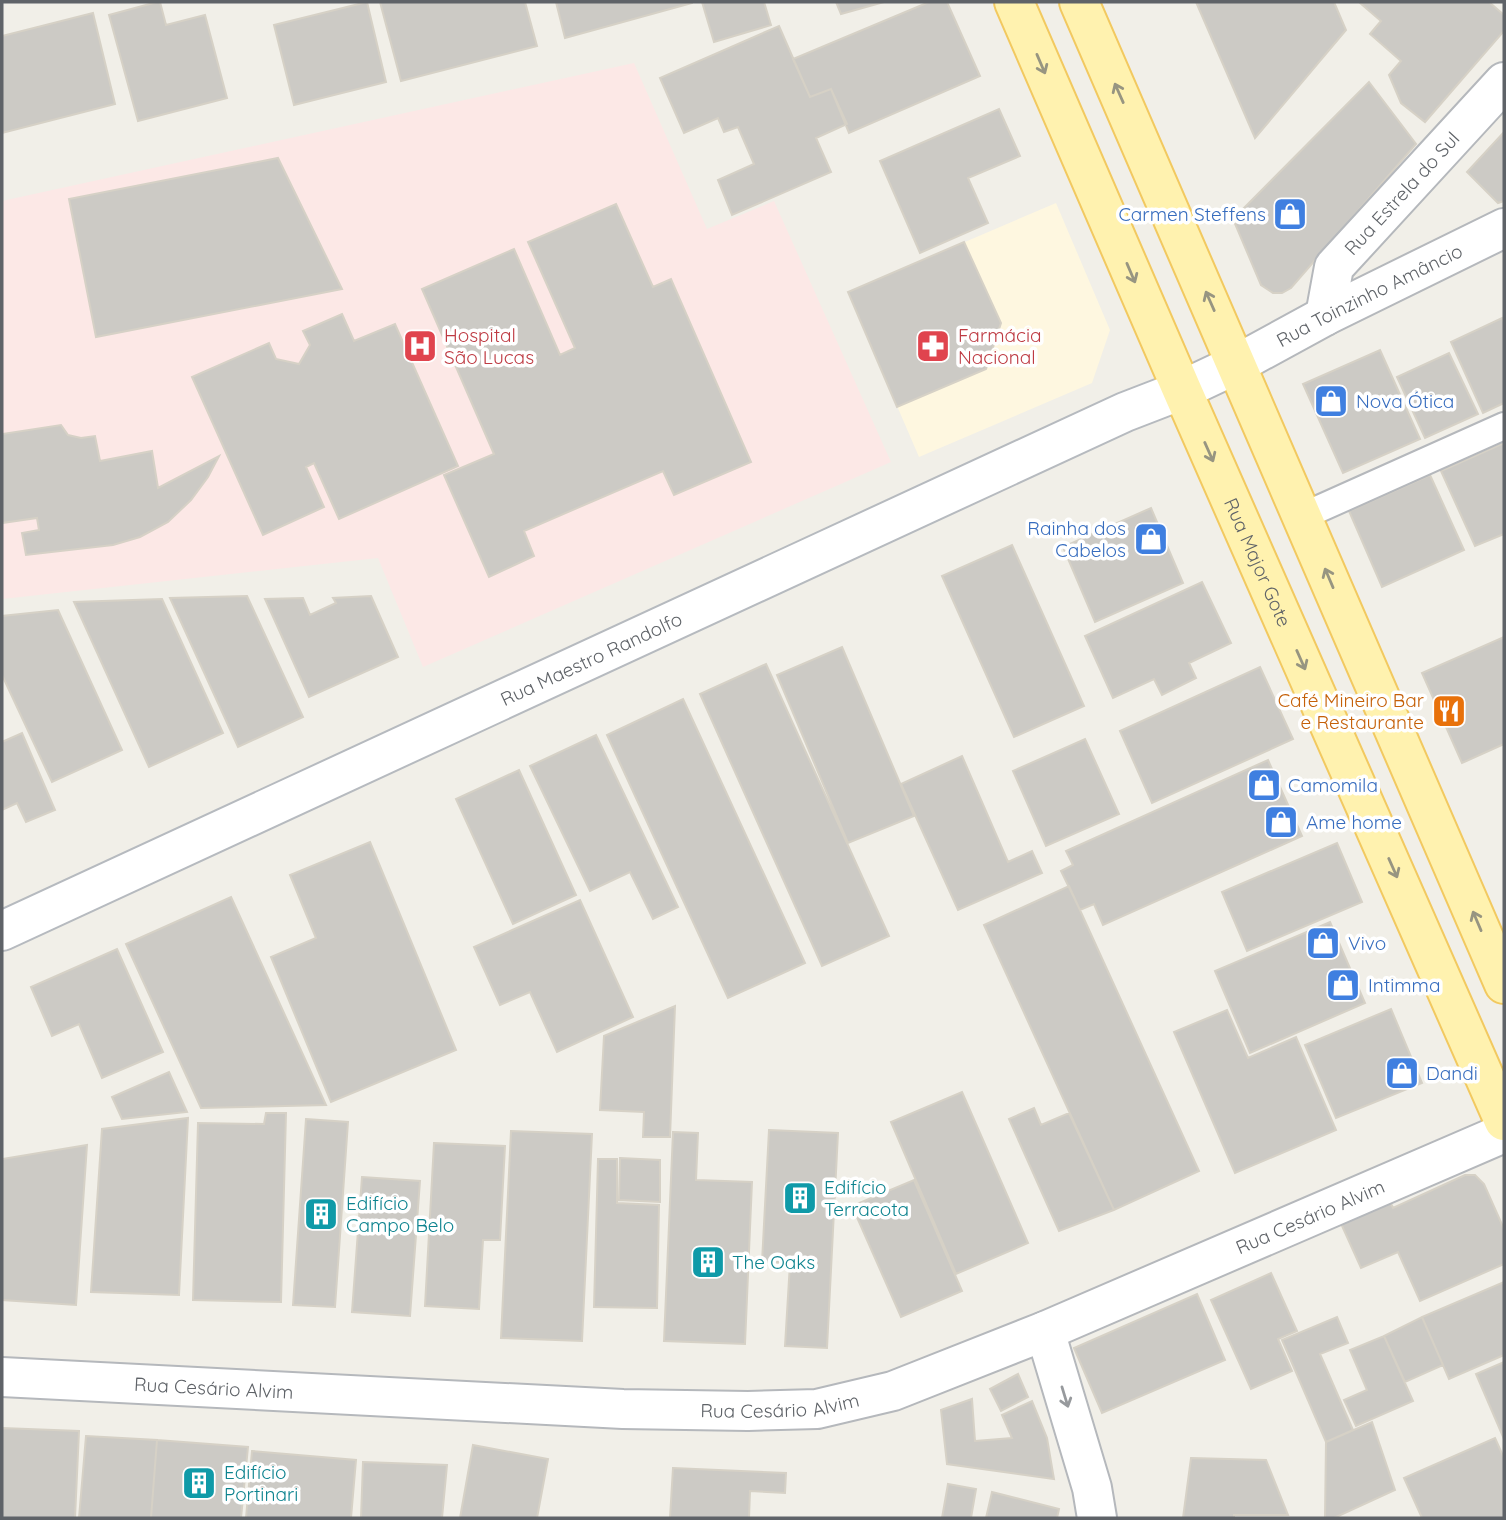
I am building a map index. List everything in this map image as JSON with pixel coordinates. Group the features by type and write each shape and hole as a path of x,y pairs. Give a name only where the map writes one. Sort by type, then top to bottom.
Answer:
{"main road":[{"name":"Rua Major Gote","path":"1014,2 1504,1121"},
{"path":"1079,2 1504,984"}],"street":[{"name":"Rua Estrela do Sul","path":"1325,316 1334,267 1504,82"},
{"name":"Rua Toinzinho Amâncio","path":"1182,390 1504,228"},
{"name":"Rua Maestro Randolfo","path":"2,931 1100,424 1182,390"},
{"name":"Rua Cesário Alvim","path":"2,1377 623,1409 817,1409 893,1391 1045,1331 1504,1133"},
{"path":"1045,1331 1092,1488 1097,1518"}],"lane":[{"path":"1303,516 1504,426"}],"shaded area":[{"name":"Hospital São Lucas","path":"634,63 707,229 774,201 891,462 423,667 378,558 2,599 2,201"},
{"path":"1056,203 1110,330 1092,383 919,457 848,292"}],"building":[{"path":"160,2 166,25 205,15 227,98 138,121 109,15"},
{"path":"367,2 386,82 294,105 274,25"},
{"path":"380,2 525,2 537,46 401,81"},
{"path":"556,2 692,2 692,3 565,38"},
{"path":"702,2 764,2 771,25 714,42"},
{"path":"836,2 884,2 841,14"},
{"path":"929,2 947,2 980,76 849,133 831,89 810,97 793,59"},
{"path":"1196,2 1334,2 1346,30 1255,138"},
{"path":"1489,2 1504,15 1504,31 1425,122 1401,103 1389,75 1401,61 1370,34 1381,21 1360,3"},
{"path":"93,13 115,104 2,133 2,36"},
{"path":"779,26 810,97 831,89 847,124 816,138 831,172 732,215 718,180 754,164 738,127 724,132 718,118 684,133 660,78"},
{"path":"1369,82 1416,144 1291,288 1282,293 1273,293 1261,285 1233,219"},
{"path":"999,109 1020,156 968,178 988,223 920,253 880,161"},
{"path":"1504,132 1504,201 1498,203 1467,172"},
{"path":"278,158 342,289 96,337 69,199"},
{"path":"616,204 653,287 671,279 751,462 674,495 663,471 524,531 534,556 489,577 444,475 494,454 422,289 514,249 560,355 575,348 528,242"},
{"name":"Farmácia Nacional","path":"964,242 1001,323 986,369 897,407 848,292"},
{"path":"342,314 354,341 395,324 458,466 339,519 314,463 306,467 324,507 263,535 192,377 269,343 276,359 299,364 310,345 303,331"},
{"path":"1502,318 1504,403 1483,413 1451,342"},
{"path":"1380,350 1420,439 1343,473 1303,384"},
{"path":"1449,353 1478,414 1425,438 1397,377"},
{"path":"61,425 68,435 81,438 95,436 100,461 152,451 158,488 219,456 191,500 168,522 140,537 113,545 26,555 22,533 39,530 37,518 2,523 2,434"},
{"path":"1504,443 1504,534 1475,546 1441,471"},
{"path":"1430,475 1464,550 1382,587 1349,511"},
{"path":"1151,508 1183,583 1095,622 1063,547"},
{"path":"1012,545 1084,706 1014,737 942,576"},
{"path":"1202,582 1231,643 1189,663 1196,678 1162,695 1154,679 1113,698 1085,636"},
{"path":"247,596 303,717 238,747 170,598"},
{"path":"371,596 398,657 309,697 265,599 303,598 310,615 336,603 333,598"},
{"path":"162,599 223,733 149,767 74,602"},
{"path":"58,610 122,750 52,782 2,675 2,616"},
{"path":"1504,637 1504,744 1462,763 1422,673"},
{"path":"842,647 914,816 848,843 777,675"},
{"path":"766,664 889,936 822,966 700,694"},
{"path":"1260,667 1293,739 1152,803 1120,731"},
{"path":"683,699 805,963 728,998 607,735"},
{"path":"22,733 55,810 26,822 17,803 2,810 2,742"},
{"path":"596,735 678,907 653,919 630,872 590,891 530,766"},
{"path":"1085,739 1119,814 1046,846 1013,771"},
{"path":"962,756 1008,862 1032,851 1042,873 958,910 901,784"},
{"path":"1268,760 1302,836 1103,925 1094,904 1080,910 1061,871 1073,865 1066,851"},
{"path":"519,770 576,895 513,924 456,799"},
{"path":"370,842 456,1050 331,1102 271,957 316,938 290,875"},
{"path":"1337,843 1362,902 1247,951 1222,892"},
{"path":"1069,886 1199,1171 1114,1210 984,925"},
{"path":"231,897 326,1105 201,1108 126,944"},
{"path":"580,900 633,1017 557,1052 530,992 500,1005 474,947"},
{"path":"1330,922 1365,1003 1250,1053 1215,971"},
{"path":"117,949 163,1052 102,1078 79,1024 52,1036 31,987"},
{"path":"675,1006 670,1137 643,1137 644,1112 600,1110 604,1036"},
{"path":"1391,1009 1422,1083 1336,1118 1305,1045"},
{"path":"1227,1010 1248,1058 1296,1037 1336,1130 1235,1173 1174,1032"},
{"path":"169,1072 187,1112 122,1119 112,1097"},
{"path":"962,1092 1028,1243 956,1274 891,1122"},
{"path":"1034,1108 1041,1125 1069,1113 1114,1210 1059,1231 1009,1119"},
{"path":"266,1113 286,1113 281,1302 193,1300 198,1123 264,1124"},
{"path":"188,1118 179,1295 91,1292 102,1129"},
{"name":"Edifício Campo Belo","path":"306,1119 348,1122 335,1307 293,1305"},
{"name":"Edifício Terracota","path":"769,1130 838,1133 827,1348 785,1346 790,1263 762,1262"},
{"path":"511,1131 592,1134 582,1341 501,1338"},
{"name":"The Oaks","path":"673,1132 698,1133 696,1180 752,1182 745,1344 664,1341"},
{"path":"434,1143 505,1146 500,1240 483,1240 479,1309 425,1306"},
{"path":"87,1145 76,1305 2,1300 2,1159"},
{"path":"620,1158 660,1160 660,1202 619,1200"},
{"path":"598,1159 617,1159 617,1203 659,1205 657,1308 594,1307"},
{"path":"1465,1175 1475,1175 1484,1184 1504,1229 1504,1264 1420,1301 1398,1252 1361,1268 1338,1217 1387,1195 1393,1208"},
{"path":"362,1177 420,1181 410,1316 352,1312"},
{"path":"914,1180 962,1291 901,1317 852,1206"},
{"path":"1271,1273 1297,1331 1278,1339 1292,1371 1251,1389 1211,1300"},
{"path":"1504,1282 1504,1355 1449,1379 1422,1317"},
{"path":"1197,1294 1225,1360 1102,1413 1074,1348"},
{"path":"1337,1317 1348,1343 1320,1354 1353,1430 1326,1442 1282,1340"},
{"path":"1422,1317 1443,1365 1405,1382 1384,1336"},
{"path":"1384,1336 1413,1401 1356,1426 1344,1400 1367,1390 1350,1350"},
{"path":"1504,1362 1504,1439 1476,1374"},
{"path":"1018,1374 1028,1397 1001,1411 990,1389"},
{"path":"972,1399 975,1441 1012,1438 1002,1415 1032,1401 1047,1438 1054,1479 947,1464 941,1410"},
{"path":"1372,1422 1395,1490 1334,1518 1325,1518 1326,1442"},
{"path":"2,1428 79,1431 75,1518 2,1518"},
{"path":"86,1436 157,1440 151,1518 79,1518"},
{"path":"1495,1438 1504,1458 1504,1518 1422,1518 1404,1478"},
{"name":"Edifício Portinari","path":"157,1440 248,1447 241,1518 151,1518"},
{"path":"473,1445 548,1459 537,1518 460,1518"},
{"path":"252,1451 356,1460 351,1518 246,1518"},
{"path":"1191,1458 1266,1460 1288,1515 1183,1518"},
{"path":"363,1462 447,1465 442,1518 361,1518"},
{"path":"673,1468 786,1473 785,1493 750,1491 749,1518 670,1518"},
{"path":"948,1484 976,1489 971,1518 942,1518"},
{"path":"992,1492 1059,1509 1057,1518 986,1518"}],"place":[{"name":"Carmen Steffens","path":"1290,214"},
{"name":"Hospital São Lucas","path":"420,346"},
{"name":"Farmácia Nacional","path":"933,346"},
{"name":"Nova Ótica","path":"1331,401"},
{"name":"Rainha dos Cabelos","path":"1151,539"},
{"name":"Café Mineiro Bar e Restaurante","path":"1449,711"},
{"name":"Camomila","path":"1264,785"},
{"name":"Ame home","path":"1281,822"},
{"name":"Vivo","path":"1323,943"},
{"name":"Intimma","path":"1343,985"},
{"name":"Dandi","path":"1402,1073"},
{"name":"Edifício Terracota","path":"800,1198"},
{"name":"Edifício Campo Belo","path":"321,1214"},
{"name":"The Oaks","path":"708,1262"},
{"name":"Edifício Portinari","path":"199,1483"}]}
